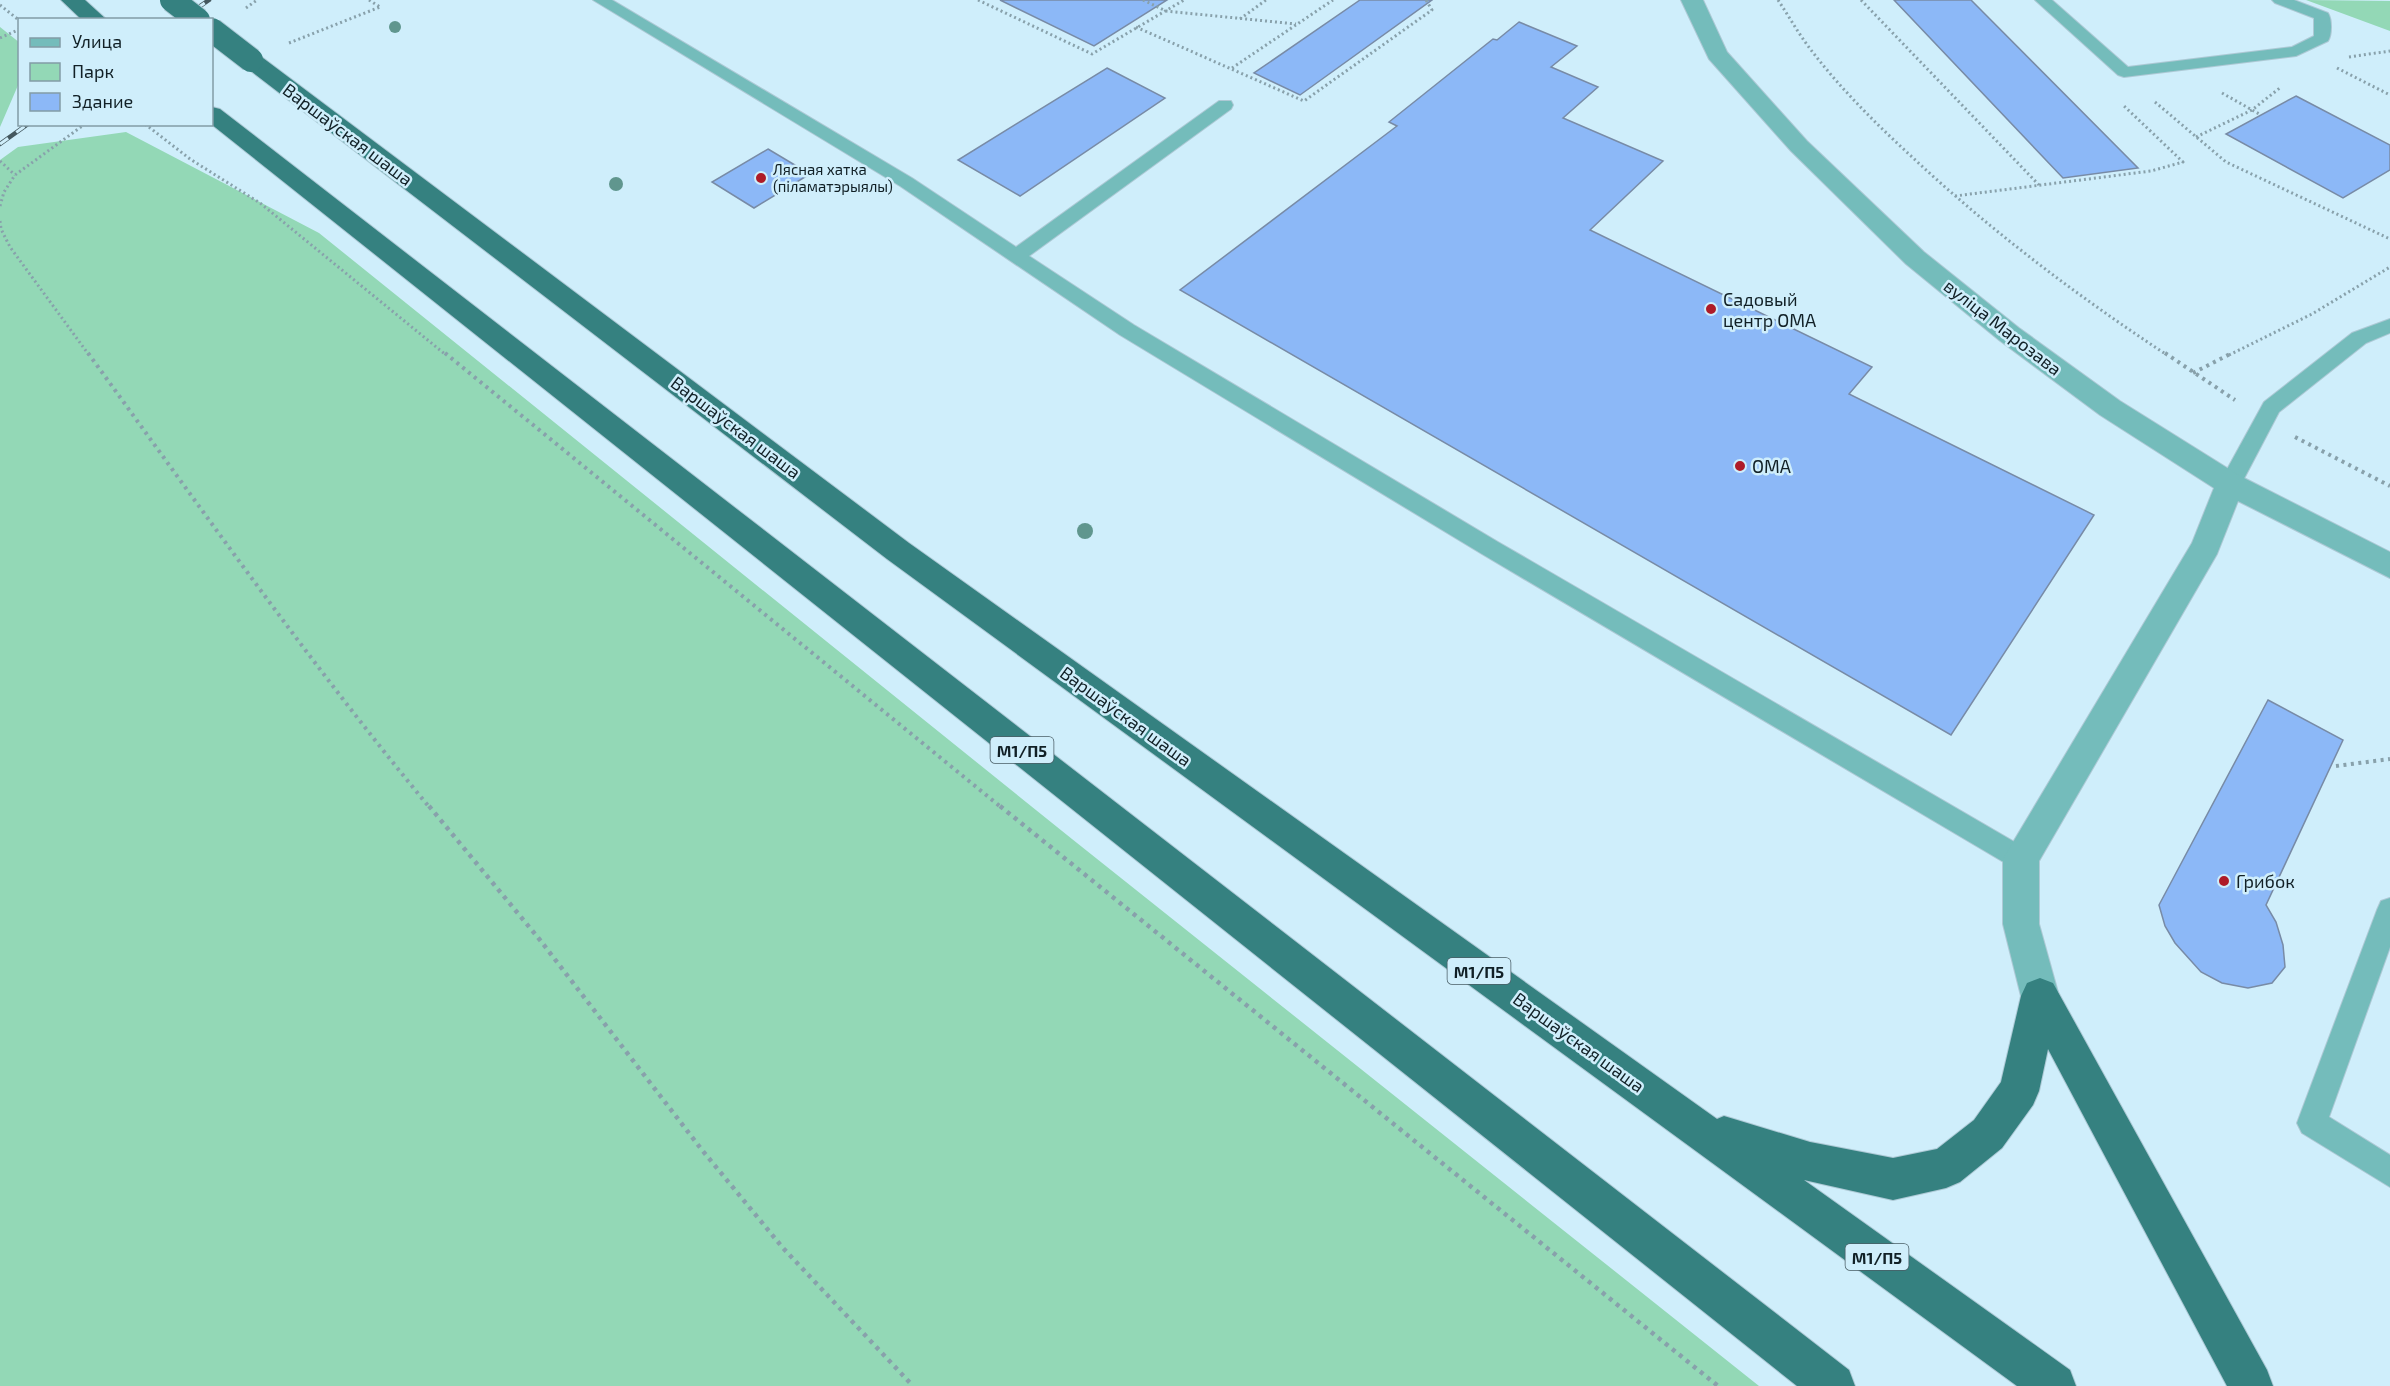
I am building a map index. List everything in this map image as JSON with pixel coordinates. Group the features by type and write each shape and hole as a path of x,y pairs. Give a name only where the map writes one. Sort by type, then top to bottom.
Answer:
{"highway":[{"path":"172,0 195,18"},
{"name":"Варшаўская шаша","path":"213,31 898,550 2054,1386"},
{"name":"М1/П5","path":"213,115 1833,1386"},
{"path":"1699,1128 1810,1162 1893,1179 1946,1168 1988,1134 2019,1090 2040,996"},
{"path":"2040,996 2251,1386"}],"street":[{"name":"вуліца Марозава","path":"1692,0 1717,54 1798,146 1915,258 2009,334 2101,401 2230,484 2390,566"},
{"path":"2040,996 2021,924 2021,859 2206,546 2230,484"}],"lane":[{"path":"601,0 906,182 1127,330 1490,548 2021,859"},
{"path":"2043,0 2124,72 2296,51 2322,38 2322,16 2280,0"},
{"path":"1018,255 1225,105"},
{"path":"2230,484 2271,407 2359,338 2390,326"},
{"path":"2390,910 2312,1123 2390,1172"}],"path":[{"path":"289,43 380,7 369,0"},
{"path":"978,0 1092,54 1184,0"},
{"path":"1143,0 1166,11 1296,24"},
{"path":"1240,19 1266,0"},
{"path":"1232,68 1333,0"},
{"path":"1136,27 1304,101 1432,10 1426,0"},
{"path":"1778,0 1808,46 1864,112 1954,196 2016,247 2192,374 2312,314 2390,267"},
{"path":"1862,0 2039,185"},
{"path":"0,5 18,19"},
{"path":"0,38 18,30"},
{"path":"2345,58 2390,51"},
{"path":"2332,66 2390,95"},
{"path":"2196,137 2252,110 2282,86"},
{"path":"2148,96 2226,162 2390,239"},
{"path":"1954,196 2151,171 2183,162 2115,97"},
{"path":"0,206 4,192 15,175 82,126"},
{"path":"147,126 190,159 260,203 1121,905 1719,1386"},
{"path":"0,161 15,175"},
{"path":"0,221 1,229 15,255 300,644 366,730 540,940 702,1150 783,1248 913,1386"},
{"path":"2336,766 2390,759"}],"green space":[{"path":"2306,0 2390,1 2390,31"},
{"path":"0,27 18,41 18,85 0,127"},
{"path":"126,132 319,233 1072,839 1759,1386 0,1386 0,160 18,147"}],"building":[{"path":"1000,0 1167,0 1094,46"},
{"path":"1360,0 1432,0 1300,95 1254,73"},
{"path":"1894,0 1971,0 2138,168 2063,178"},
{"name":"ОМА","path":"1519,22 1577,46 1551,67 1598,87 1563,118 1663,161 1590,230 1872,367 1849,394 2094,515 1951,735 1180,290 1397,126 1389,122 1493,39 1497,40"},
{"path":"1107,68 1165,98 1020,196 958,160"},
{"path":"2296,96 2390,145 2390,170 2343,198 2226,134"},
{"name":"Лясная хатка (піламатэрыялы)","path":"768,149 810,174 754,208 712,182"},
{"name":"Грибок","path":"2268,700 2343,740 2266,905 2276,922 2283,945 2285,967 2272,983 2248,988 2222,983 2201,972 2175,943 2165,926 2159,905"}],"railway":[{"path":"183,18 209,0"},
{"path":"0,144 25,126"}],"place":[{"name":"Лясная хатка (піламатэрыялы)","path":"761,178"},
{"name":"Садовый центр ОМА","path":"1711,309"},
{"name":"ОМА","path":"1740,466"},
{"name":"Грибок","path":"2224,881"}]}
